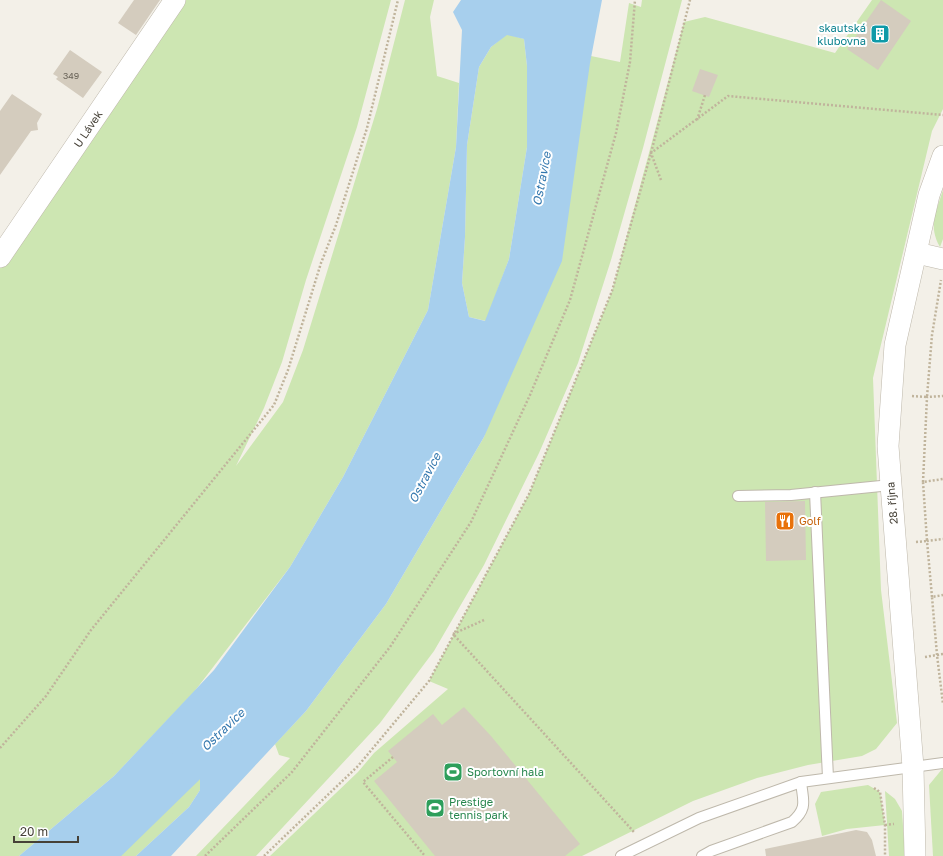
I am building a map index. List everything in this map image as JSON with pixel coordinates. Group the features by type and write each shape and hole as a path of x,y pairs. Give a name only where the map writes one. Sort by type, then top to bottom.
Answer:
{"street":[{"name":"U Lávek","path":"0,257 175,0"},
{"name":"28. října","path":"915,856 913,767 888,446 895,346 929,195 943,156"},
{"path":"917,253 942,269"}],"lane":[{"path":"738,496 816,492 891,485"},
{"path":"816,492 828,778"},
{"path":"621,856 699,818 802,782 943,763"},
{"path":"702,856 711,851 792,822 802,814 804,803 802,782"}],"path":[{"path":"0,748 46,696 91,630 274,405 288,370 321,263 336,225 367,128 398,0"},
{"path":"205,856 292,772 390,647 471,522 530,395 570,300 616,133 630,62 635,0"},
{"path":"264,856 358,766 429,681 532,487 612,291 651,153 690,0"},
{"path":"697,120 705,96"},
{"path":"651,153 728,96 943,115"},
{"path":"651,153 661,180"},
{"path":"942,269 932,335 927,397 923,482 937,655 943,704"},
{"path":"892,395 927,397 943,396"},
{"path":"923,482 943,479"},
{"path":"896,545 943,539"},
{"path":"932,597 943,595"},
{"path":"453,634 484,620"},
{"path":"453,634 646,844"},
{"path":"905,660 943,654"},
{"path":"393,757 363,782 425,856"}],"green space":[{"path":"185,0 391,0 357,127 306,280 282,362 264,408 236,466 283,402 303,350 377,109 405,0 434,0 430,17 437,76 459,83 456,147 428,310 343,477 290,567 194,692 114,776 19,856 0,856 0,264"},
{"path":"642,0 682,0 643,148 611,260 578,363 539,453 484,565 434,651 380,723 256,856 196,856 290,758 279,755 275,744 306,711 386,604 484,437 591,56 620,62 629,3 641,7"},
{"path":"872,0 943,0 943,109 932,131 873,378 881,590 897,723 876,749 862,756 808,765 757,778 693,801 582,856 270,856 358,772 374,753 448,689 429,681 529,494 612,291 684,22 705,17 835,53"},
{"path":"507,34 524,39 527,66 527,147 509,259 486,321 469,317 462,283 465,237 467,145 479,67 491,47"},
{"path":"943,190 943,239 940,247 934,232 934,219"},
{"path":"943,768 943,856 933,856 929,785"},
{"path":"194,773 200,776 200,790 189,807 136,856 109,856 119,850 157,787 173,777"},
{"path":"868,785 880,792 885,825 847,829 822,836 815,804 821,792"},
{"path":"885,791 895,799 902,811 905,856 889,856"}],"water":[{"path":"461,0 602,0 590,63 562,261 484,437 386,604 306,711 171,856 136,856 189,807 200,790 200,777 194,773 173,777 157,787 119,850 109,856 19,856 114,776 214,670 290,567 343,477 428,310 456,147 462,30 453,12","holes":["507,35 524,39 527,66 527,147 509,259 485,321 469,317 462,283 465,237 467,145 479,67 491,47"]}],"building":[{"path":"134,0 160,0 136,35 118,23"},
{"name":"skautská klubovna","path":"881,0 911,21 878,70 847,49"},
{"path":"70,50 102,72 83,98 56,79 58,77 53,74"},
{"path":"700,69 718,75 709,97 692,91"},
{"path":"12,94 42,114 37,123 38,130 31,131 0,175 0,111"},
{"path":"805,501 806,560 766,561 765,502"},
{"name":"Prestige tennis park","path":"464,707 491,736 580,844 565,856 435,856 374,781 397,762 388,751 433,714 442,725"},
{"path":"856,830 867,832 872,840 876,856 766,856 765,849"}],"waterway":[{"name":"Ostravice","path":"94,856 213,740"}],"place":[{"name":"skautská klubovna","path":"880,34"},
{"name":"Golf","path":"785,521"},
{"name":"Sportovní hala","path":"453,772"},
{"name":"Prestige tennis park","path":"435,808"}]}
